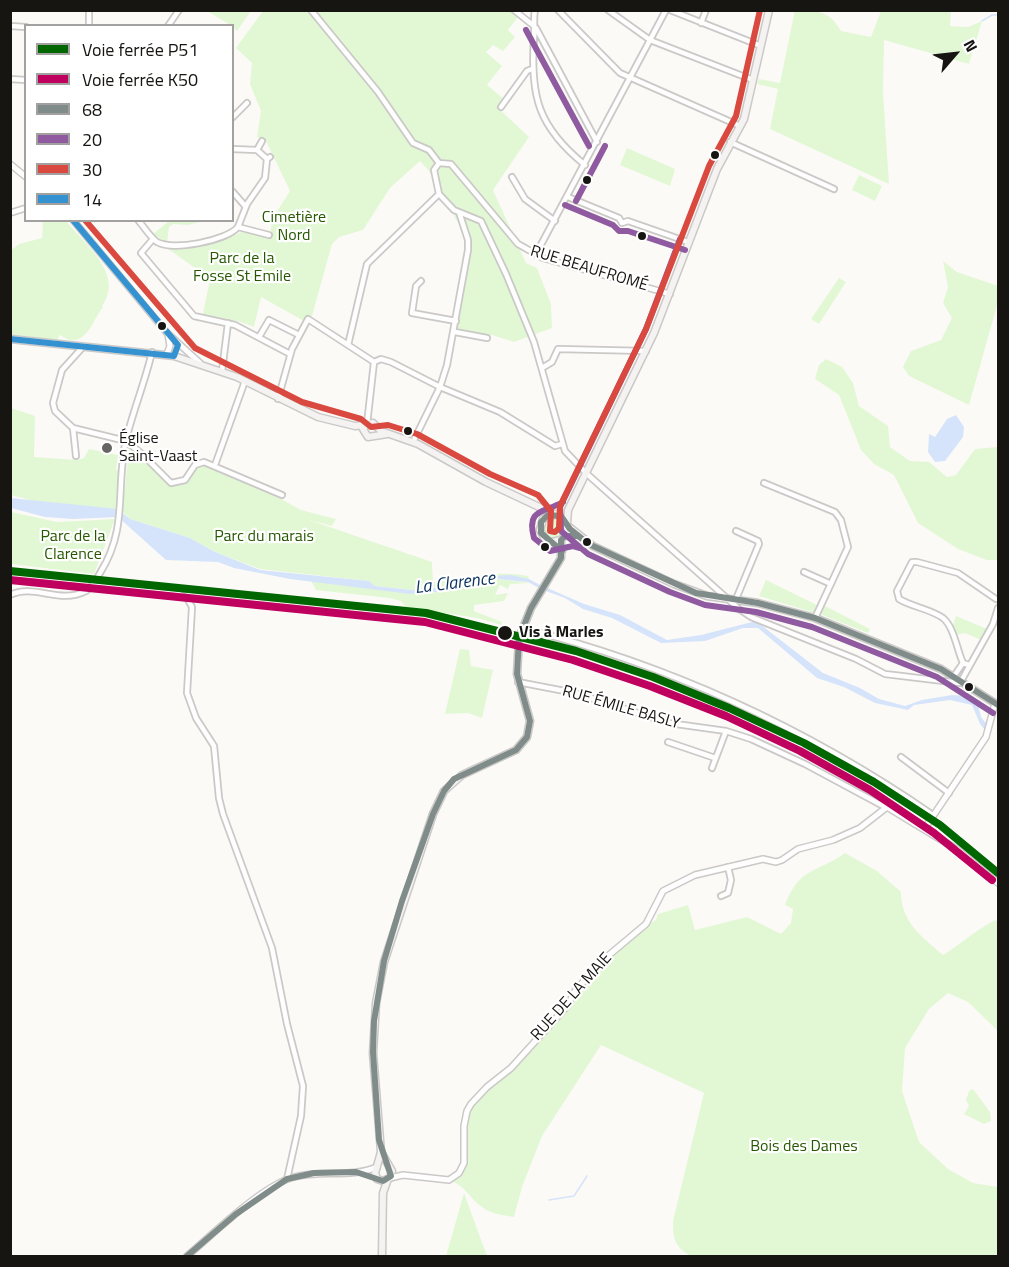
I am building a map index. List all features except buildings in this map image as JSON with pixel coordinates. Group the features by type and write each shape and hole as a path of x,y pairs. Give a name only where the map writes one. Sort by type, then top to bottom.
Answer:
{"main road":[{"path":"382,1257 383,1193 377,1167 381,1152 373,1041 378,984 391,938 433,814 444,791 462,775 516,750 527,737 530,721 518,682 518,650 522,628 542,587 559,561 568,510 646,351 717,169 740,126 769,10"},
{"path":"10,339 82,348 167,354 222,371 318,417 376,429 413,442 486,482 556,514 578,536 593,546 674,584 696,593 785,609 815,618 942,669 997,704"},
{"path":"365,427 368,437 376,429"},
{"path":"536,504 543,519 541,533 562,551"},
{"path":"543,519 568,510"},
{"path":"552,542 578,536"},
{"path":"381,1152 388,1166 389,1179 383,1193"},
{"path":"377,1167 388,1166"},
{"path":"378,1178 389,1179"}],"street":[{"path":"169,24 179,10"},
{"name":"RUE BEAUFROMÉ","path":"310,10 378,92 413,143 429,150 439,163 451,164 518,244 536,254 670,294"},
{"path":"514,10 534,26 597,141"},
{"path":"535,10 532,69 535,97 542,114 556,136 585,165"},
{"path":"558,10 608,64 630,78 740,126"},
{"path":"608,10 650,40 753,80"},
{"path":"536,254 668,10 760,46"},
{"path":"701,23 706,10"},
{"path":"501,107 527,71 532,69"},
{"path":"234,116 248,103"},
{"path":"257,150 262,141"},
{"path":"730,142 834,189"},
{"path":"140,222 153,239 174,246 211,240 234,232 246,207 265,178 268,158 257,150 234,148"},
{"path":"439,163 434,170 439,194 459,212 476,217 485,229 506,274 542,368 562,444 567,454 587,474 693,569 733,599 751,617 847,655 885,674 962,681 993,624 999,607 997,598 958,573 912,562 897,591 899,598 906,603 943,618 949,625 963,663"},
{"path":"10,164 24,175"},
{"path":"512,177 525,199 555,221"},
{"path":"234,193 246,207"},
{"path":"348,345 367,264 439,194"},
{"path":"568,197 619,218 622,223 628,221 688,242"},
{"path":"413,442 440,387 455,332 468,250 468,240 459,212"},
{"path":"75,222 167,333 200,363"},
{"path":"238,227 268,235"},
{"path":"153,239 141,253 194,316 228,323 291,354"},
{"path":"421,281 416,286 412,314 456,321"},
{"path":"278,399 291,354 299,335 310,319 374,362"},
{"path":"259,337 269,320 299,335"},
{"path":"222,371 228,323"},
{"path":"455,332 488,338"},
{"path":"167,333 170,346 167,354"},
{"path":"174,356 178,345"},
{"path":"82,348 62,370 53,403 55,411 73,428 126,441 171,483 185,480 199,462 215,465 282,495"},
{"path":"542,368 552,362 558,349 646,351"},
{"path":"10,596 29,591 63,597 84,592 94,584 112,554 119,523 126,441 152,352"},
{"path":"374,362 381,359 500,412 555,446 562,444"},
{"path":"365,427 369,414 374,362"},
{"path":"215,465 245,381"},
{"path":"369,414 376,429"},
{"path":"73,428 76,456"},
{"path":"764,483 838,516 848,547 815,618"},
{"path":"733,599 759,544 758,541 736,531"},
{"path":"804,572 831,584"},
{"path":"94,584 175,593 189,600 192,611 188,687 196,718 214,746 219,798 223,814 272,948 287,1024 300,1067 303,1099 287,1179"},
{"path":"993,624 999,627"},
{"path":"522,628 593,647 725,698 816,743 933,815"},
{"path":"963,663 969,665"},
{"path":"954,676 963,663"},
{"path":"938,679 942,669"},
{"name":"RUE ÉMILE BASLY","path":"518,682 575,693 676,725 726,731 775,749 885,807"},
{"path":"925,828 989,729 997,704"},
{"path":"712,768 726,731"},
{"path":"668,742 715,758"},
{"path":"901,757 949,793"},
{"path":"885,807 925,828 999,883"},
{"name":"RUE DE LA MAIE","path":"403,1175 450,1180 459,1173 464,1163 467,1112 487,1087 511,1068 568,1005 575,991 603,960 646,924 663,891 695,874 763,859 776,862 782,860 798,849 833,840 860,828 885,807"},
{"path":"721,897 728,893 730,880 728,867"},
{"path":"388,1166 403,1175"},
{"path":"187,1257 236,1214 287,1179 314,1173 361,1172 377,1167"},
{"path":"361,1172 378,1178"},
{"path":"389,1179 403,1175"}],"green space":[{"path":"511,10 518,17 508,30 515,37 503,51 493,45 486,52 502,66 487,85 504,99 497,107 529,137 493,190 526,263 537,268 551,304 552,328 514,342 492,335 453,332 468,246 467,239 429,171 420,161 390,188 363,230 339,237 332,244 312,316 306,317 304,321 261,297 254,327 238,321 202,319 210,279 167,248 216,243 241,232 270,236 272,219 290,191 265,139 257,137 261,111 250,84 252,63 236,48 263,11"},
{"path":"795,10 809,10 827,15 841,31 871,37 881,11 951,11 950,26 968,27 982,21 969,64 884,40 883,91 889,184 770,129 778,89 757,84 759,79 780,83"},
{"path":"207,11 251,11 237,31 234,24 229,24"},
{"path":"627,148 675,169 670,186 620,165"},
{"path":"859,175 882,186 875,201 852,190"},
{"path":"43,222 67,222 101,262 106,273 109,284 103,308 89,330 77,340 69,340 60,335 57,340 11,335 11,250 19,244 42,238"},
{"path":"168,222 199,222 188,225 173,224 169,227 167,243 153,234"},
{"path":"943,261 957,272 998,286 998,302 969,405 909,376 903,367 911,351 941,340 952,318 943,303 948,287"},
{"path":"839,278 846,282 819,324 811,319"},
{"path":"826,359 842,367 853,383 859,406 888,426 890,447 910,461 929,462 947,477 956,475 975,449 998,447 998,560 987,560 958,549 918,523 894,475 874,464 861,450 839,395 815,379 819,365"},
{"path":"11,408 35,416 34,457 77,460 84,458 89,449 118,455 116,470 120,470 116,509 42,503 11,495"},
{"name":"Parc du marais","path":"130,444 167,481 180,482 195,465 204,462 282,495 281,499 301,510 336,519 332,526 309,520 432,562 433,582 503,574 528,576 529,579 491,576 445,587 412,590 375,586 369,581 260,569 213,551 190,538 130,519 122,511"},
{"name":"Parc de la Clarence","path":"11,512 57,522 115,519 94,574 11,564"},
{"path":"553,517 562,521 565,527 561,537 551,540 543,533 544,523 550,528 553,526"},
{"path":"498,579 531,583 510,584 508,589 500,585 495,595 508,593 504,601 474,605 474,611 502,622 501,625 477,618 406,607 401,601 389,598 316,590 311,581 427,594"},
{"path":"766,580 819,606 815,613 759,596"},
{"path":"823,605 870,629 868,633 822,615"},
{"path":"956,616 987,629 981,640 965,633 955,635 952,627"},
{"path":"460,649 469,650 471,666 493,670 482,718 468,713 445,714"},
{"name":"Bois des Dames","path":"845,853 877,871 901,892 905,912 914,928 943,955 988,924 995,920 998,922 998,1031 968,1002 948,993 929,1009 905,1048 902,1091 919,1142 948,1169 973,1183 998,1187 998,1256 691,1256 676,1242 673,1221 704,1093 601,1045 542,1136 522,1187 514,1217 486,1210 450,1180 464,1163 467,1111 568,1005 594,967 630,935 656,920 658,914 688,905 695,930 747,917 781,934 791,923 793,909 785,905 796,884 810,872"},
{"path":"973,1089 990,1112 991,1121 984,1124 964,1114 969,1106 966,1100 969,1091"},
{"path":"464,1193 487,1256 446,1256"}],"water":[{"path":"956,415 964,427 963,437 945,461 935,462 928,452 929,434 935,437 947,419"},
{"path":"11,498 118,509 130,519 190,538 213,551 260,570 369,581 375,586 412,590 445,587 491,576 511,575 529,579 540,585 539,588 528,582 498,579 449,591 410,594 290,579 234,568 218,562 166,560 118,517 73,519 45,517 11,508"},
{"path":"545,587 584,604 620,615 667,640 701,635 756,621 823,673 860,688 879,699 905,706 922,700 952,695 968,696 977,701 981,717 988,726 986,731 980,724 972,705 950,700 914,705 908,710 875,703 844,687 817,678 758,628 743,628 705,641 661,643 612,618 583,609 565,598 543,590"}],"waterway":[{"path":"982,21 992,15 998,15"},
{"path":"549,1200 574,1196 587,1176"}],"rail line":[{"name":"P51","path":"10,571 426,613 576,651 653,677 729,708 804,743 874,782 940,825 998,873"},
{"name":"K50","path":"10,580 425,622 573,660 650,686 726,716 800,751 870,790 934,833 992,880"}],"transit line":[{"name":"30","path":"87,222 195,348 302,402 361,419 371,427 388,425 417,434 490,474 538,495 551,511 550,531 555,532 559,528 560,506 646,329 709,166 736,116 760,10"},
{"name":"20","path":"526,30 589,146"},
{"name":"20","path":"576,201 605,146"},
{"name":"20","path":"565,205 613,225 619,231 628,231 685,250"},
{"name":"14","path":"10,339 174,356 178,345 75,222"},
{"name":"20","path":"680,239 646,329 560,507 561,531 588,554 670,592 705,605 756,612 812,627 937,677 993,713"},
{"name":"20","path":"563,502 535,516 532,521 534,538 550,551 573,546 580,548"},
{"name":"68","path":"562,551 541,533 541,522 548,515 561,516 570,529 584,540"},
{"name":"68","path":"187,1256 236,1214 287,1179 314,1173 356,1172 383,1181 391,1176 379,1140 373,1052 374,1021 384,961 402,901 433,814 444,791 454,779 516,750 527,737 530,721 517,674 519,638 531,608 561,558 561,540 565,536 578,536 593,546 696,593 758,603 815,618 941,669 998,705"}],"place":[{"name":"Église Saint-Vaast","path":"107,448"},
{"name":"Vis à Marles","path":"505,633"}],"park label":[{"name":"Cimetière Nord","path":"294,227"},
{"name":"Parc de la Fosse St Emile","path":"242,268"}],"water label":[{"name":"La Clarence","path":"455,584"}]}
